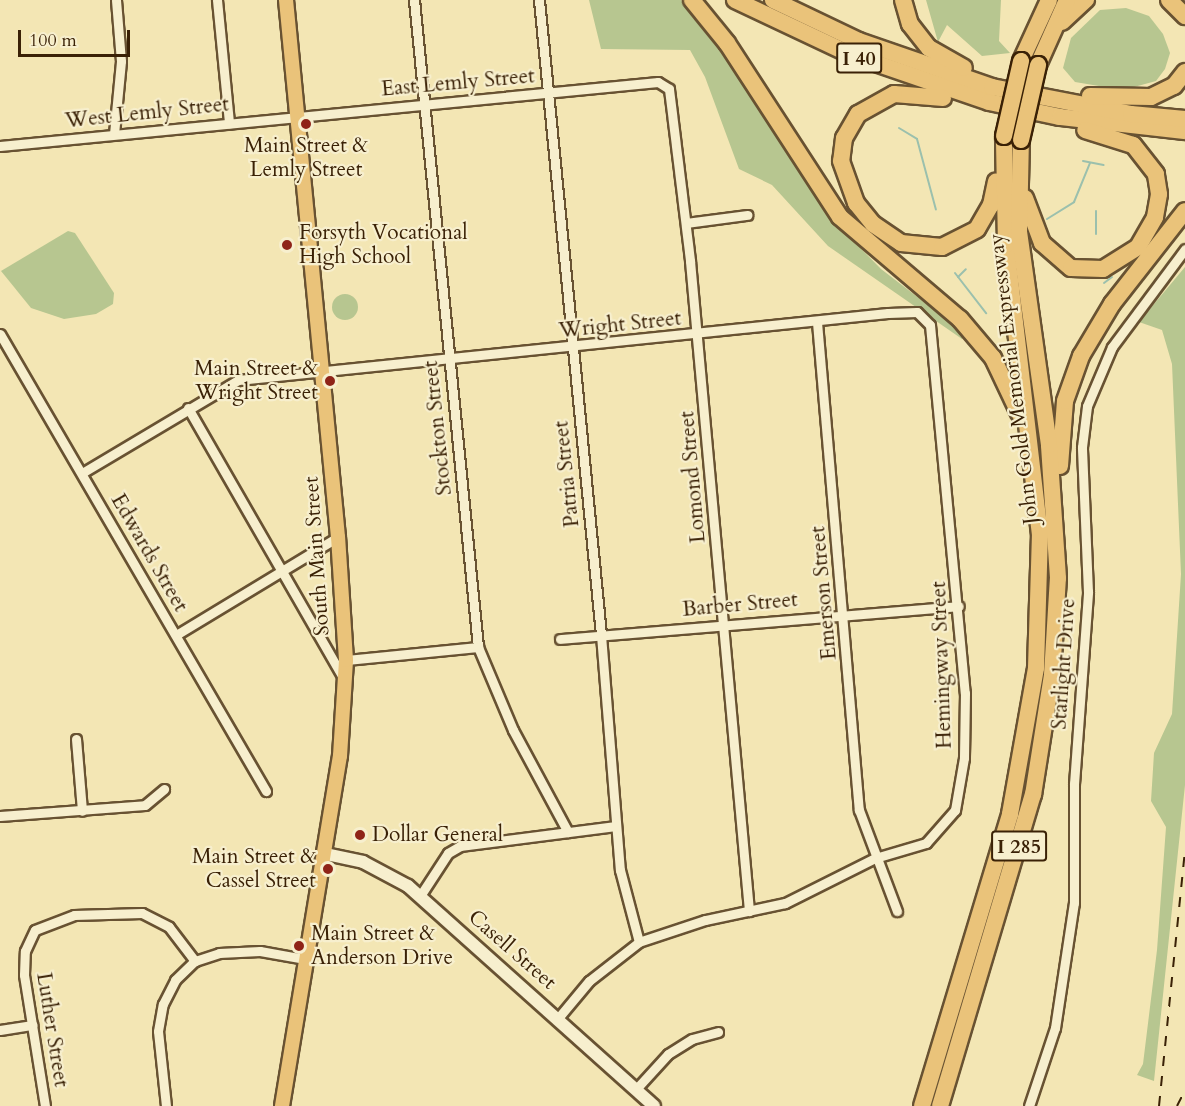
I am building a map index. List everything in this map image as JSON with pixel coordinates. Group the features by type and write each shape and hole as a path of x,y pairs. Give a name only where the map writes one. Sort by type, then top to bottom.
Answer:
{"highway":[{"path":"692,0 727,43 840,217 960,319 993,358 1018,406 1035,488"},
{"name":"I 40","path":"735,0 849,54 1060,117 1185,131"},
{"name":"I 40","path":"773,0 859,41 988,94 1060,100 1131,114 1185,119"},
{"path":"903,0 910,24 929,48 972,71 988,94 972,106 911,93 878,100 848,128 842,172 856,203 881,230 901,243 932,248 961,241 977,229 991,205 1011,160"},
{"path":"1029,63 1038,0"},
{"name":"John Gold Memorial Expressway","path":"940,1106 1033,795 1052,675 1058,578 1049,446 1011,160 1004,136 1049,0"},
{"name":"John Gold Memorial Expressway","path":"922,1106 989,889 1026,740 1040,597 1035,488 1006,245 1011,160 1022,140 1029,63 1067,0"},
{"path":"1051,30 1086,0"},
{"path":"1169,0 1185,16"},
{"path":"1060,100 1078,95 1143,99 1167,90 1185,72"},
{"path":"1011,160 1030,219 1042,243 1060,262 1076,269 1103,269 1138,247 1158,204 1159,184 1151,165 1133,145 1060,117"},
{"path":"1058,578 1065,401 1081,356 1112,304 1185,211"}],"main road":[{"name":"South Main Street","path":"282,1106 305,959 326,854 340,756 346,660 338,537 286,0"}],"street":[{"path":"114,134 121,61 116,0"},
{"path":"217,0 229,123"},
{"name":"Stockton Street","path":"414,0 478,647 513,729 568,832"},
{"name":"Patria Street","path":"539,0 602,635 620,870 639,942"},
{"name":"Lomond Street","path":"623,87 658,82 669,89 697,335 725,624 749,911"},
{"name":"East Lemly Street","path":"297,117 623,87"},
{"name":"West Lemly Street","path":"0,146 297,117"},
{"path":"686,223 747,215"},
{"name":"Starlight Drive","path":"1029,1106 1055,1028 1074,903 1074,784 1088,592 1082,459 1087,406 1122,331 1185,249"},
{"name":"Wright Street","path":"82,473 238,380 572,348 888,313 921,314"},
{"name":"Hemingway Street","path":"559,1017 603,968 639,942 785,903 875,858 926,843 955,810 964,747 959,606 935,346 930,325 921,314"},
{"name":"Emerson Street","path":"817,322 844,614 859,810 875,858 897,911"},
{"name":"Edwards Street","path":"0,334 266,791"},
{"path":"188,408 345,681"},
{"path":"176,635 284,572 338,537"},
{"name":"Barber Street","path":"560,639 959,606"},
{"path":"346,660 478,647"},
{"path":"76,739 82,811"},
{"path":"0,816 145,805 164,789"},
{"path":"420,896 444,858 460,846 616,826"},
{"name":"Casell Street","path":"326,854 363,862 420,896 559,1017 654,1106"},
{"name":"Luther Street","path":"45,1106 25,951 31,935 47,922 74,915 142,913 169,927 195,961"},
{"path":"166,1106 159,1017 171,985 195,961 243,950 305,959"},
{"path":"0,1030 33,1025"},
{"path":"637,1088 668,1054 692,1039 718,1032"}],"green space":[{"path":"589,0 681,0 703,24 828,215 881,269 963,332 962,339 828,246 772,185 739,169 705,77 690,50 601,49"},
{"path":"926,0 1001,0 999,41 1010,53 982,56 947,25 938,42"},
{"path":"1126,8 1149,16 1163,34 1170,53 1165,69 1156,81 1123,90 1075,82 1063,68 1071,38 1100,10"},
{"path":"68,231 75,233 114,293 113,304 96,314 64,319 31,308 1,271"},
{"path":"1185,267 1185,785 1154,1081 1137,1075 1143,1064 1157,950 1166,827 1151,801 1154,753 1172,714 1181,574 1172,364 1162,330 1139,322"},
{"path":"345,294 354,298 358,307 354,316 345,320 336,316 332,307 336,298"}],"waterway":[{"path":"899,128 917,139 936,210"},
{"path":"1083,161 1104,165"},
{"path":"1047,219 1074,202 1090,163"},
{"path":"1096,211 1096,234"},
{"path":"958,277 966,269"},
{"path":"955,273 986,313"},
{"path":"1104,283 1112,277"}],"railway":[{"path":"1159,1106 1185,848"},
{"path":"1177,1106 1185,1090"}],"place":[{"name":"Main Street & Lemly Street","path":"306,124"},
{"name":"Forsyth Vocational High School","path":"287,245"},
{"name":"Main Street & Wright Street","path":"330,381"},
{"name":"Dollar General","path":"360,835"},
{"name":"Main Street & Cassel Street","path":"328,869"},
{"name":"Main Street & Anderson Drive","path":"299,946"}]}
